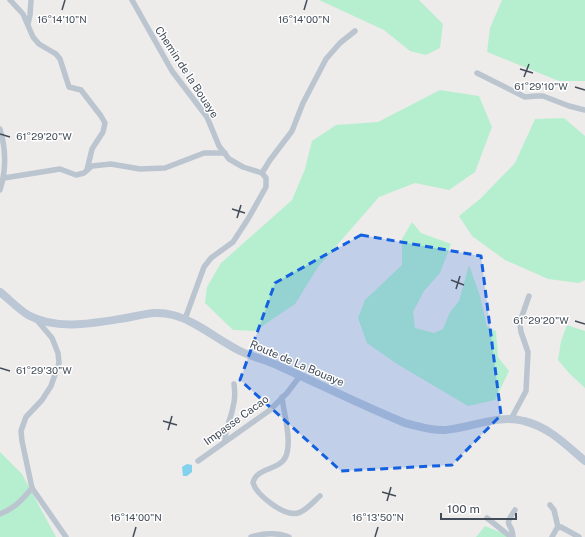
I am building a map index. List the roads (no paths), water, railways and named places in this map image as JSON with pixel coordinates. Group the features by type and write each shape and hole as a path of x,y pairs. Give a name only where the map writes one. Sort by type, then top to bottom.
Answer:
{"main road":[{"name":"Route de La Bouaye","path":"0,292 26,314 36,319 57,323 76,324 109,321 152,312 164,313 185,319 229,346 278,365 387,416 406,423 424,428 442,430 494,420 512,419 523,421 550,432 563,441 585,461"}],"street":[{"path":"10,0 23,14 33,37 39,44 56,54 60,59 69,87 81,90 105,123 103,132 92,149 86,170"},
{"path":"28,24 30,15 30,0"},
{"name":"Chemin de la Bouaye","path":"132,0 172,71 207,117 219,146 229,159 236,164 262,173"},
{"path":"185,319 204,267 211,258 233,242 259,201 266,187 266,178 262,173 292,131 303,103 326,59 340,43 355,31"},
{"path":"477,73 525,98 543,96 569,106 585,110"},
{"path":"0,129 4,149 4,178 0,190"},
{"path":"4,178 60,169 76,175 92,166 111,164 140,169 165,168 204,153 225,153"},
{"path":"512,419 526,391 528,352 520,332 520,325 529,296"},
{"path":"36,319 52,338 58,353 59,363 51,386 42,400 26,417 23,424 22,441 32,488 66,537"},
{"name":"Impasse Cacao","path":"198,460 270,410 300,376"},
{"path":"226,441 225,434 234,405 234,384"},
{"path":"282,397 287,434 286,456 284,460 277,465 261,472 255,477 253,483 255,489 262,497 282,510 297,514 320,496"},
{"path":"0,514 19,504 32,488"},
{"path":"550,505 554,510 558,527 552,537"},
{"path":"512,537 512,531 507,522 515,510"},
{"path":"487,518 512,537"},
{"path":"558,527 561,527 579,537"},
{"path":"251,537 261,534 280,533 289,537"}],"water":[{"path":"187,464 192,465 192,472 187,476 183,476 182,467"}]}
